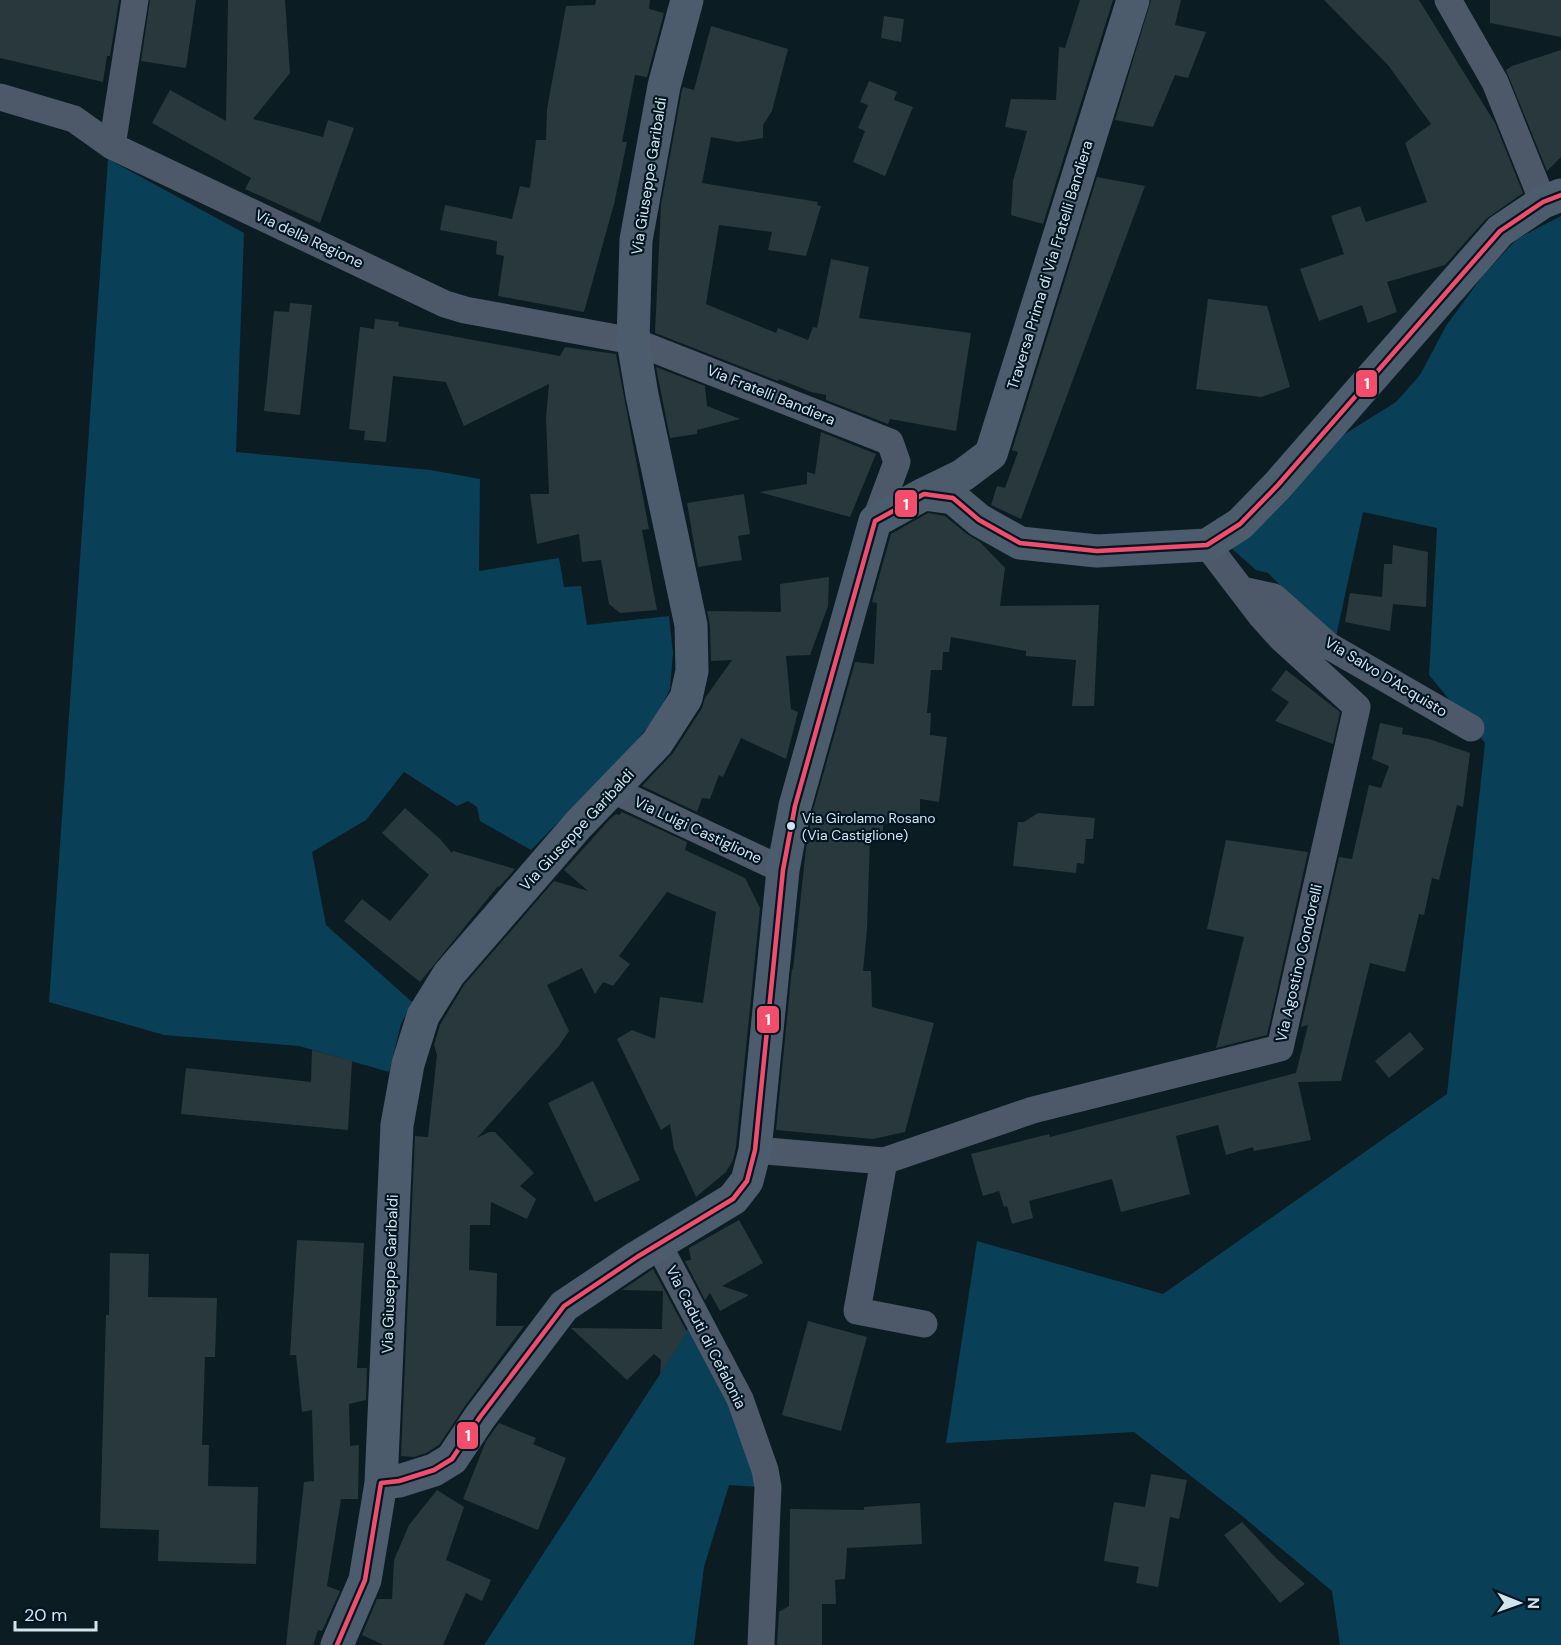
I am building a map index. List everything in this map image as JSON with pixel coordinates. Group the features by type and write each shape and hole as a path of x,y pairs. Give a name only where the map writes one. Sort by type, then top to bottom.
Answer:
{"main road":[{"name":"Via Giuseppe Garibaldi","path":"337,1645 365,1580 381,1483 397,1125 408,1064 423,1016 449,974 578,825 657,743 687,698 692,671 691,626 633,341 636,240 664,86 687,0"},
{"name":"Traversa Prima di Via Fratelli Bandiera","path":"875,521 963,475 991,454 1133,0"},
{"path":"924,494 953,498 979,520 1020,543 1097,551 1207,545 1240,524 1278,485 1500,231 1552,198"},
{"path":"381,1483 399,1481 434,1470 452,1459 480,1417 564,1306 658,1244 733,1200 747,1181 755,1150 783,870 795,806 875,521"}],"street":[{"path":"112,146 135,0"},
{"path":"1448,0 1495,82 1552,198"},
{"name":"Via della Regione","path":"0,97 74,119 112,146 445,304 465,310 633,341"},
{"name":"Via Fratelli Bandiera","path":"633,341 890,442 897,462 875,521"},
{"name":"Via Agostino Condorelli","path":"755,1150 884,1161 1033,1110 1280,1048 1357,707 1281,638 1207,545"},
{"name":"Via Salvo D'Acquisto","path":"1242,590 1274,597 1329,645 1471,728"},
{"name":"Via Luigi Castiglione","path":"613,790 783,870"},
{"path":"884,1161 857,1311 924,1324"},
{"name":"Via Caduti di Cefalonia","path":"658,1244 740,1399 765,1470 768,1487 762,1644"}],"shaded area":[{"path":"108,159 244,233 236,452 431,470 480,479 479,571 559,558 564,587 581,586 587,625 669,616 673,653 670,689 657,715 629,750 531,850 480,821 477,807 468,801 457,806 404,772 366,820 312,852 326,925 412,1002 401,1024 389,1072 299,1046 164,1035 49,1002"},
{"path":"1561,216 1561,1645 1340,1645 1332,1591 1236,1511 1134,1432 946,1443 977,1241 1163,1294 1447,1094 1485,743 1429,675 1437,528 1363,512 1335,641 1268,573 1256,570 1230,547 1340,437 1396,402 1420,375 1446,326 1484,274 1517,239"},
{"path":"690,1325 734,1409 758,1487 729,1485 704,1567 694,1645 484,1645 666,1365"}],"building":[{"path":"0,0 119,0 110,56 107,56 103,82 0,58"},
{"path":"150,0 196,0 186,68 141,61"},
{"path":"228,0 285,0 290,73 253,119 323,137 328,120 354,128 320,223 245,189 251,178 152,123 170,90 226,121"},
{"path":"596,0 650,0 649,9 664,13 647,77 635,75 622,142 627,142 614,204 584,312 498,296 504,256 496,254 497,241 440,230 445,205 512,219 520,186 530,188 536,140 546,140 547,109 566,6 595,5"},
{"path":"1080,0 1113,0 1043,224 1011,215 1013,181 1027,131 1005,127 1011,99 1056,100 1059,47 1065,48"},
{"path":"1151,0 1181,0 1175,25 1206,32 1188,78 1175,75 1153,127 1115,120"},
{"path":"1324,0 1419,0 1495,123 1523,193 1486,219 1445,265 1387,282 1397,312 1368,323 1362,305 1319,321 1300,269 1344,254 1331,216 1360,206 1366,222 1427,202 1405,143 1431,124 1388,65"},
{"path":"1490,0 1561,0 1561,37 1490,23"},
{"path":"884,16 904,19 901,42 881,38"},
{"path":"711,26 788,49 772,111 763,125 763,138 738,142 711,137 702,183 818,202 817,205 821,206 806,256 768,250 772,232 719,225 706,304 776,333 778,328 808,340 813,327 817,328 831,259 869,267 859,318 971,333 956,431 890,419 888,424 826,400 826,395 811,392 779,379 778,381 655,333 661,205 682,90 683,87 694,90"},
{"path":"1561,50 1561,157 1547,171 1506,70"},
{"path":"869,81 897,92 894,100 913,107 885,176 853,162 865,131 858,128 868,105 860,102"},
{"path":"1097,177 1145,186 1021,519 991,505 997,486 1005,488 1018,452 1012,450"},
{"path":"1208,299 1267,306 1290,387 1261,397 1196,389"},
{"path":"290,303 312,305 300,415 264,411 274,311 289,312"},
{"path":"375,319 399,322 398,326 560,356 565,347 616,354 649,529 642,530 657,610 620,613 609,604 601,560 582,562 579,534 537,544 530,494 549,494 546,418 549,384 464,426 446,382 393,376 386,442 364,440 365,431 349,429 360,327 374,329"},
{"path":"656,367 705,386 707,406 740,419 697,430 697,434 670,438"},
{"path":"821,432 876,454 850,517 759,492 807,484 807,472 815,474"},
{"path":"744,494 750,534 738,536 742,560 698,567 687,503"},
{"path":"928,513 945,516 980,542 1005,568 1000,606 1099,605 1094,706 1072,706 1076,660 1026,656 1026,651 951,637 949,652 943,652 942,670 931,670 927,713 931,713 930,735 947,737 939,802 920,799 920,817 893,813 891,824 883,823 883,840 870,837 867,929 863,971 871,971 872,1007 934,1023 905,1132 873,1139 776,1130 792,968 793,970 806,848 813,810 855,662 874,664 877,603 872,602 891,534"},
{"path":"1393,545 1428,552 1426,607 1393,604 1390,631 1345,622 1350,593 1382,597 1384,564 1392,564"},
{"path":"829,577 828,606 810,655 786,656 791,709 798,712 786,759 741,738 723,777 719,775 710,799 702,798 697,812 642,786 673,753 702,708 705,698 732,660 711,661 710,625 707,611 781,612 780,584"},
{"path":"1286,670 1340,712 1333,744 1275,721 1289,702 1271,690"},
{"path":"1380,723 1403,728 1402,734 1429,739 1470,753 1463,807 1457,805 1439,880 1432,878 1424,915 1419,914 1405,972 1370,963 1341,1081 1298,1082 1311,1140 1254,1151 1253,1147 1226,1155 1218,1125 1176,1136 1190,1194 1121,1212 1112,1179 1029,1201 1033,1218 1012,1224 1007,1206 1004,1207 999,1191 983,1196 971,1154 1049,1134 1050,1137 1296,1073 1308,1025 1301,1027 1339,857 1352,859 1369,785 1381,788 1389,766 1372,759"},
{"path":"405,808 440,839 452,853 453,851 515,869 498,886 420,982 344,921 362,899 390,921 429,875 382,833"},
{"path":"622,812 687,842 685,850 745,878 760,908 733,1160 726,1172 696,1197 674,1149 670,1124 661,1130 617,1039 632,1030 655,1039 660,997 703,1003 716,912 667,892 619,956 630,964 613,986 603,982 595,994 582,968 547,985 569,1031 559,1046 477,1138 489,1132 495,1132 534,1173 520,1186 536,1199 527,1219 491,1202 490,1225 470,1225 469,1270 497,1273 496,1326 524,1326 439,1445 414,1457 401,1456 415,1136 428,1137 437,1055 434,1045 440,1025 464,985 554,881 588,891 564,870 610,819"},
{"path":"1038,813 1095,818 1093,839 1086,839 1084,864 1077,863 1076,873 1013,866 1018,822 1024,822"},
{"path":"1226,840 1308,852 1267,1035 1216,1048 1244,937 1207,929"},
{"path":"1410,1032 1424,1049 1389,1078 1375,1061"},
{"path":"312,1050 352,1061 348,1130 181,1114 186,1068 311,1082"},
{"path":"593,1081 640,1180 595,1202 548,1103"},
{"path":"739,1220 763,1263 722,1286 749,1295 720,1311 710,1293 705,1300 685,1261 691,1260 689,1248"},
{"path":"297,1240 364,1243 357,1368 367,1368 366,1400 349,1404 350,1446 359,1445 358,1499 341,1499 327,1586 340,1591 322,1631 318,1630 313,1645 286,1645 304,1482 314,1481 312,1410 302,1412 296,1355 290,1355"},
{"path":"110,1253 149,1254 148,1297 217,1298 215,1357 205,1357 202,1445 209,1445 208,1486 258,1487 256,1564 158,1561 159,1530 100,1528"},
{"path":"653,1269 687,1332 660,1375 661,1360 654,1354 627,1380 571,1328 662,1329 663,1291 622,1290"},
{"path":"808,1321 867,1337 841,1431 782,1415"},
{"path":"499,1423 536,1438 533,1444 566,1458 538,1530 463,1499 486,1441"},
{"path":"1151,1474 1187,1480 1179,1519 1170,1517 1158,1587 1136,1583 1139,1567 1104,1561 1114,1502 1145,1507"},
{"path":"437,1490 464,1507 446,1560 491,1580 482,1601 466,1593 443,1645 384,1645 362,1635 377,1599 392,1599 394,1560 409,1525"},
{"path":"920,1503 922,1544 847,1548 845,1579 835,1580 836,1604 822,1604 822,1645 777,1645 779,1612 789,1606 790,1509 864,1510 864,1507"},
{"path":"1242,1522 1305,1584 1280,1603 1224,1535"}],"transit line":[{"name":"1","path":"337,1645 365,1580 381,1483 399,1481 434,1470 452,1459 480,1417 564,1306 637,1257 733,1199 747,1181 755,1150 783,870 795,806 875,521 924,494 953,498 979,520 1020,543 1097,551 1207,545 1240,524 1278,485 1500,231 1543,202 1561,195"}],"place":[{"name":"Via Girolamo Rosano (Via Castiglione)","path":"791,826"}]}
